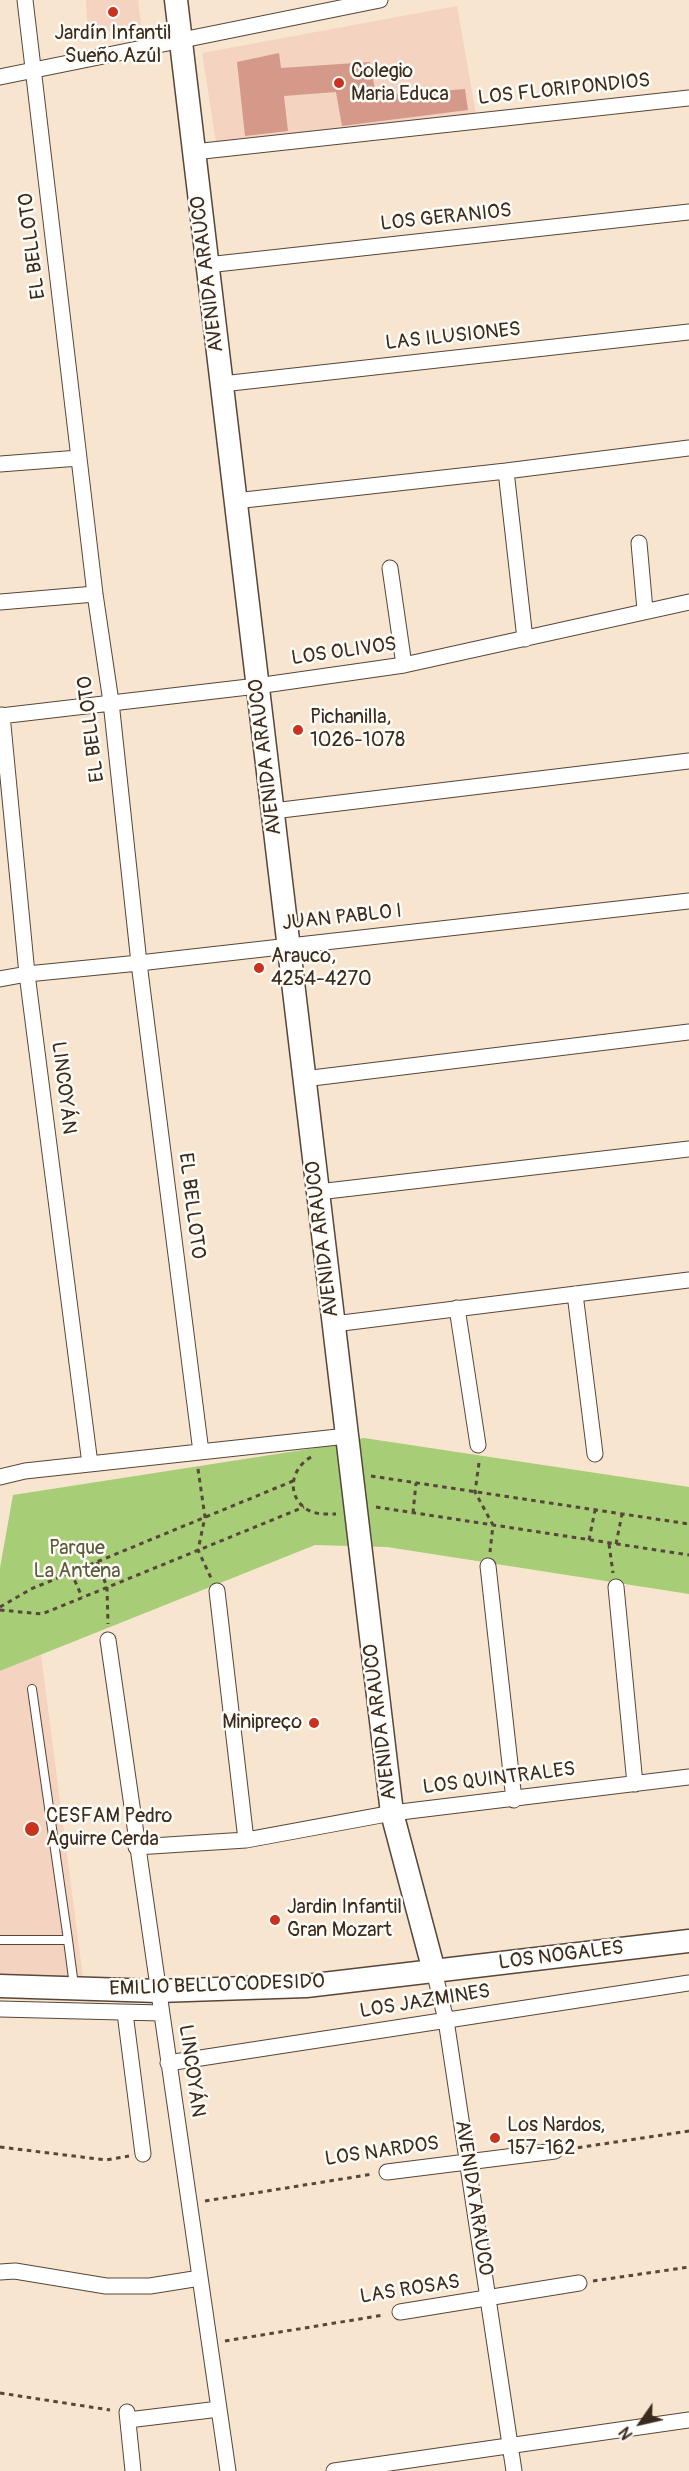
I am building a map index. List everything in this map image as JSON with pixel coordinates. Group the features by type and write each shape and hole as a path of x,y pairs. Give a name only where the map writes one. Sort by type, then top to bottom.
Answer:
{"street":[{"name":"EL BELLOTO","path":"25,0 95,594 111,702 139,963 198,1453"},
{"name":"AVENIDA ARAUCO","path":"176,0 392,1813 446,2020 514,2471"},
{"path":"0,77 380,0"},
{"name":"LOS FLORIPONDIOS","path":"194,152 689,98"},
{"name":"LOS GERANIOS","path":"207,265 689,212"},
{"name":"LAS ILUSIONES","path":"222,384 689,332"},
{"path":"235,501 689,448"},
{"path":"0,464 79,458"},
{"path":"506,471 525,639"},
{"path":"639,543 645,610"},
{"path":"390,568 405,665"},
{"path":"0,602 95,594"},
{"name":"LOS OLIVOS","path":"1,716 257,686 405,665 689,602"},
{"name":"LINCOYÁN","path":"1,716 27,974 90,1464"},
{"path":"273,812 689,761"},
{"name":"JUAN PABLO I","path":"0,979 27,974 689,901"},
{"path":"304,1079 689,1032"},
{"path":"318,1192 689,1149"},
{"path":"334,1324 689,1280"},
{"path":"575,1294 594,1454"},
{"path":"457,1308 478,1445"},
{"path":"0,1477 25,1471 347,1436"},
{"path":"488,1566 514,1800"},
{"path":"616,1587 635,1784"},
{"path":"217,1591 246,1840"},
{"name":"LINCOYÁN","path":"108,1640 136,1847 228,2471"},
{"name":"LOS QUINTRALES","path":"136,1847 246,1840 392,1813 689,1777"},
{"name":"LOS NOGALES","path":"434,1971 689,1941"},
{"name":"EMILIO BELLO CODESIDO","path":"0,1986 74,1989 159,2002 434,1971"},
{"name":"LOS JAZMINES","path":"168,2063 689,1983"},
{"path":"0,2009 125,2013 159,2002"},
{"path":"125,2013 143,2154"},
{"name":"LOS NARDOS","path":"387,2172 555,2151"},
{"path":"0,2272 15,2271 106,2286 150,2286 200,2278"},
{"name":"LAS ROSAS","path":"400,2312 579,2283"},
{"path":"133,2471 128,2416 219,2409"},
{"path":"334,2471 689,2420"}],"lane":[{"path":"32,1689 74,1989"},
{"path":"0,1940 68,1940"}],"path":[{"path":"320,1452 302,1462 296,1470 293,1481 296,1497 304,1507 320,1514 356,1508 413,1513 689,1555"},
{"path":"198,1453 205,1517 198,1550 217,1591"},
{"path":"479,1463 475,1492 493,1525 488,1566"},
{"path":"351,1473 689,1524"},
{"path":"0,1609 31,1589 293,1481"},
{"path":"413,1513 416,1483"},
{"path":"0,1609 42,1614 304,1507"},
{"path":"589,1540 595,1510"},
{"path":"616,1544 622,1514"},
{"path":"608,1543 616,1587"},
{"path":"97,1562 107,1587 108,1640"},
{"path":"71,1572 82,1597"},
{"path":"555,2151 689,2132"},
{"path":"0,2147 106,2160 143,2154"},
{"name":"LOS NARDOS","path":"189,2203 387,2172"},
{"path":"579,2283 689,2267"},
{"name":"LAS ROSAS","path":"210,2343 400,2312"},
{"path":"0,2393 128,2416"}],"shaded area":[{"name":"Jardín Infantil Sueño Azúl","path":"86,0 138,0 141,25 88,35"},
{"name":"Colegio Maria Educa","path":"457,6 476,114 216,142 202,53"},
{"name":"CESFAM Pedro Aguirre Cerda","path":"41,1655 83,1978 0,1978 0,1671"}],"green space":[{"name":"Parque La Antena","path":"364,1438 689,1487 689,1594 387,1547 315,1545 0,1671 0,1568 13,1495 309,1449"}],"building":[{"path":"279,53 281,68 370,62 376,96 465,89 468,110 342,126 336,92 284,96 288,131 245,136 237,62"}],"place":[{"name":"Jardín Infantil Sueño Azúl","path":"113,12"},
{"name":"Colegio Maria Educa","path":"339,83"},
{"name":"Pichanilla, 1026-1078","path":"298,730"},
{"name":"Arauco, 4254-4270","path":"259,968"},
{"name":"Minipreço","path":"314,1723"},
{"name":"CESFAM Pedro Aguirre Cerda","path":"32,1829"},
{"name":"Jardin Infantil Gran Mozart","path":"275,1920"},
{"name":"Los Nardos, 157-162","path":"495,2138"}]}
